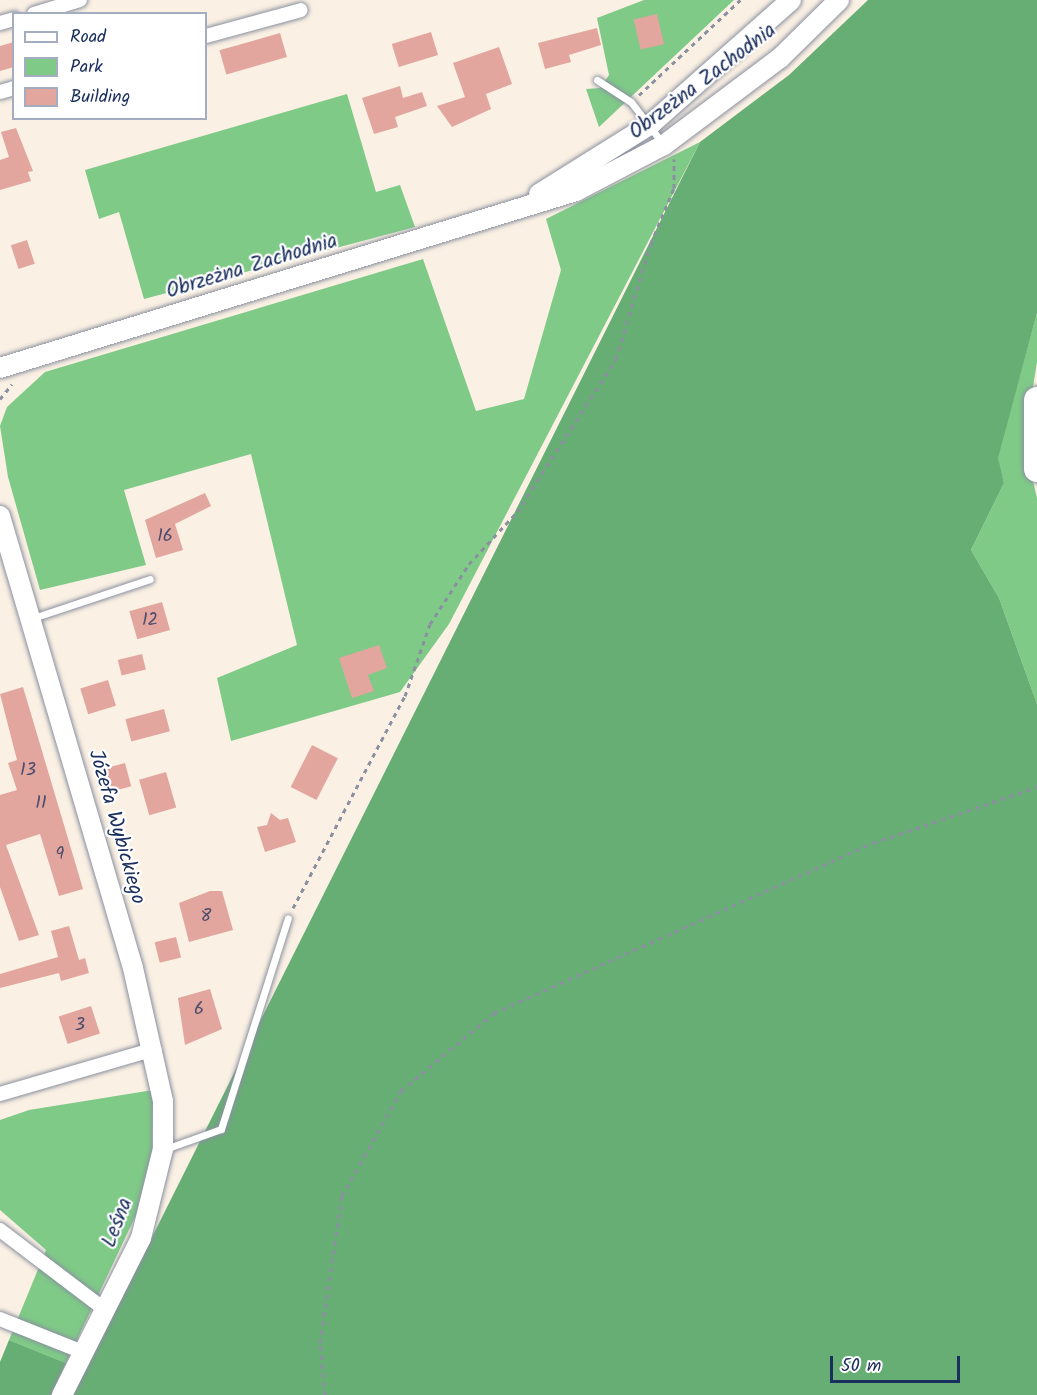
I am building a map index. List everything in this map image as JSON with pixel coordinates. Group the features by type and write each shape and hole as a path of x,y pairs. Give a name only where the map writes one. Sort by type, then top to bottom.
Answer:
{"highway":[{"path":"1037,400 1037,469"}],"street":[{"path":"41,12 80,0"},
{"name":"Obrzeżna Zachodnia","path":"516,208 651,124 791,0"},
{"name":"Obrzeżna Zachodnia","path":"0,368 576,190 664,146 780,58 839,0"},
{"path":"207,36 301,10"},
{"name":"Józefa Wybickiego","path":"0,516 155,1049 163,1149"},
{"path":"0,1094 155,1049"},
{"name":"Leśna","path":"62,1395 141,1238 163,1149"},
{"path":"0,1230 104,1309"},
{"path":"0,1319 83,1352"}],"lane":[{"path":"597,80 631,102 651,124 664,146"},
{"path":"30,619 150,579"},
{"path":"163,1149 221,1130 288,918"}],"path":[{"path":"631,102 740,0"},
{"path":"288,918 405,696 430,624 469,564 517,512 616,358 651,243 674,188 674,159 664,146"},
{"path":"325,1395 320,1343 342,1196 401,1091 494,1013 873,843 1037,787"}],"green space":[{"path":"644,0 734,0 599,127 586,89 600,88 609,75 597,18"},
{"path":"868,0 1037,0 1037,313 998,458 1004,483 971,550 999,598 1037,704 1037,1395 73,1395 700,142 789,75"},
{"path":"347,94 376,192 400,185 415,227 144,299 119,212 99,219 85,170"},
{"path":"700,142 449,624 400,692 231,741 217,678 297,645 251,454 124,490 146,565 40,590 8,477 0,426 7,407 45,372 423,259 476,411 524,399 561,270 546,219"},
{"path":"1037,313 1037,362 1024,443 1037,498 1037,704 999,598 971,550 1004,483 997,458"},
{"path":"153,1090 152,1150 136,1215 66,1363 9,1340 46,1250 0,1210 0,1120 29,1110"},
{"path":"9,1340 66,1363 51,1395 0,1395 0,1362"}],"building":[{"path":"657,14 664,44 641,50 634,19"},
{"path":"597,28 601,45 569,55 571,62 545,69 538,43"},
{"path":"431,32 438,55 399,67 392,44"},
{"path":"280,33 287,57 226,74 219,50"},
{"path":"12,43 12,68 0,71 0,46"},
{"path":"499,47 512,84 486,94 491,109 452,127 437,106 465,97 453,63"},
{"path":"400,86 403,98 422,92 427,106 395,117 398,127 374,134 362,98"},
{"path":"16,128 33,171 28,172 31,181 0,190 0,160 9,157 1,132"},
{"path":"27,240 35,264 19,269 11,245"},
{"path":"205,493 211,506 175,524 183,550 156,558 145,520"},
{"path":"162,602 170,630 137,639 129,611"},
{"path":"379,645 387,668 368,675 374,691 352,698 339,658"},
{"path":"142,654 146,670 122,676 118,660"},
{"path":"108,680 116,706 88,714 80,688"},
{"path":"23,687 83,889 59,896 40,834 6,845 39,935 19,941 0,887 0,795 17,790 8,763 17,760 0,694"},
{"path":"164,709 170,731 131,742 125,719"},
{"path":"312,745 338,758 317,800 291,787"},
{"path":"125,763 131,786 105,793 99,770"},
{"path":"166,772 176,808 149,815 139,780"},
{"path":"271,813 280,820 288,818 296,842 265,852 257,827 267,825"},
{"path":"210,891 222,891 233,930 189,942 179,903"},
{"path":"69,926 79,960 85,958 89,973 61,981 59,973 0,988 0,974 58,957 51,931"},
{"path":"176,937 181,957 160,963 155,942"},
{"path":"210,989 222,1029 185,1045 178,998"},
{"path":"91,1006 100,1034 68,1044 59,1017"}]}
